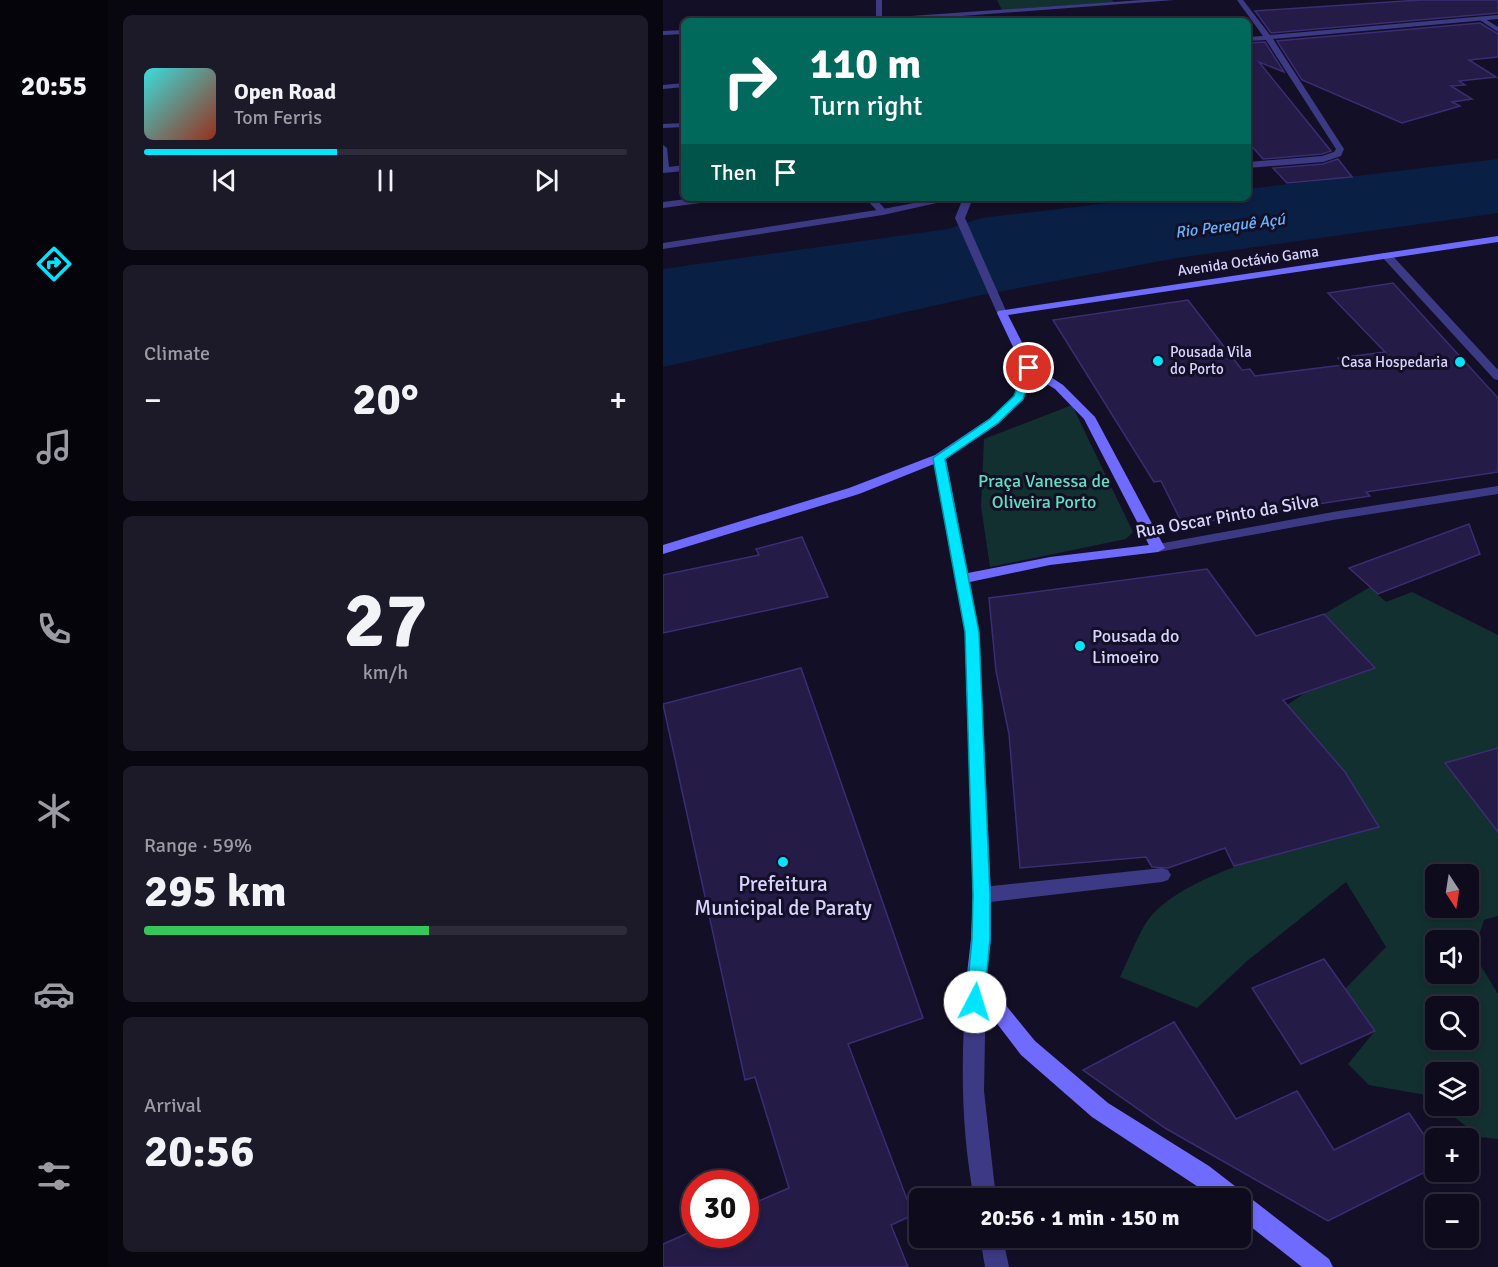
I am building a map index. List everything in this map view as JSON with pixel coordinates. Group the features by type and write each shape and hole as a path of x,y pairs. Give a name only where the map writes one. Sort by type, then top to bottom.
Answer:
{"street":[{"path":"879,0 879,18"},
{"path":"921,18 1171,0"},
{"path":"1240,0 1268,37 1340,149 1338,154 1323,159 1251,165"},
{"path":"1251,39 1498,17"},
{"path":"1482,19 1498,30"},
{"path":"663,33 681,32"},
{"path":"663,87 681,85"},
{"path":"663,126 681,125"},
{"path":"663,148 664,170 681,168"},
{"path":"663,205 693,201"},
{"path":"873,201 883,213"},
{"path":"663,246 883,213 940,201"},
{"path":"967,201 960,218 1029,368 1059,387 1089,417 1158,548"},
{"name":"Avenida Octávio Gama","path":"1002,313 1498,239"},
{"path":"1386,255 1498,378"},
{"path":"663,550 854,492 939,458 994,421 1019,397 1029,368"},
{"path":"939,458 972,632 982,895 981,939 972,1041 975,1146 983,1188"},
{"name":"Rua Oscar Pinto da Silva","path":"963,579 1050,561 1158,548 1333,516 1498,490"},
{"path":"982,895 1162,875"},
{"path":"976,983 1027,1048 1100,1110 1220,1188"},
{"path":"1251,1212 1321,1267"},
{"path":"993,1248 997,1267"}],"green space":[{"path":"997,0 1112,0 1114,2 1002,10"},
{"name":"Praça Vanessa de Oliveira Porto","path":"1072,405 1133,532 1126,539 990,567 981,506 984,439"},
{"path":"1370,587 1386,602 1412,592 1498,635 1498,916 1484,920 1479,935 1479,930 1425,930 1425,984 1479,984 1479,963 1498,994 1498,1139 1480,1137 1479,1128 1468,1128 1453,1116 1479,1116 1479,1062 1425,1062 1425,1095 1369,1085 1348,1064 1375,1031 1345,989 1386,947 1346,882 1247,961 1197,1008 1120,977 1147,922 1171,898 1197,883 1257,859 1379,827 1345,773 1287,705 1305,693 1375,668 1324,614"}],"water":[{"name":"Rio Perequê Açú","path":"1498,159 1498,213 1177,258 977,296 663,367 663,269 948,229 981,218 1100,204 1132,201 1251,201 1251,189"}],"building":[{"path":"1420,0 1498,0 1498,13 1271,33 1255,11"},
{"path":"1480,23 1498,34 1498,57 1469,60 1496,77 1459,81 1465,85 1451,86 1472,99 1452,102 1460,106 1402,123 1302,80 1277,41"},
{"path":"1265,42 1284,72 1259,62 1331,151 1322,154 1263,159 1251,145 1251,43"},
{"path":"1338,159 1352,177 1287,183 1273,168 1323,164"},
{"path":"1393,283 1498,398 1498,472 1366,492 1370,496 1183,525 1161,481 1154,482 1053,320 1188,300 1242,370 1250,369 1255,376 1343,365 1338,358 1385,352 1328,293"},
{"path":"1469,524 1480,554 1378,594 1349,568"},
{"path":"802,537 828,597 663,633 663,575 759,555 756,549"},
{"path":"1207,569 1256,636 1324,614 1375,668 1283,700 1345,772 1379,827 1234,866 1225,848 1168,868 1152,867 1146,857 1020,868 1009,734 996,671 989,598"},
{"name":"Prefeitura Municipal de Paraty","path":"801,668 923,1018 848,1044 909,1204 909,1217 891,1225 908,1267 663,1267 663,1244 681,1236 681,1248 759,1248 759,1201 789,1188 755,1077 745,1080 663,704"},
{"path":"1498,748 1498,832 1445,763"},
{"path":"1324,959 1375,1031 1301,1064 1252,988"},
{"path":"1174,1022 1236,1119 1297,1091 1334,1150 1409,1113 1425,1136 1425,1172 1328,1221 1165,1128 1083,1070"}],"place":[{"name":"Pousada Vila do Porto","path":"1158,361"},
{"name":"Casa Hospedaria","path":"1460,362"},
{"name":"Pousada do Limoeiro","path":"1080,646"},
{"name":"Prefeitura Municipal de Paraty","path":"783,862"}],"route":[{"path":"975,1002 981,939 982,895 972,632 939,458 994,421 1019,397 1029,368"}]}
